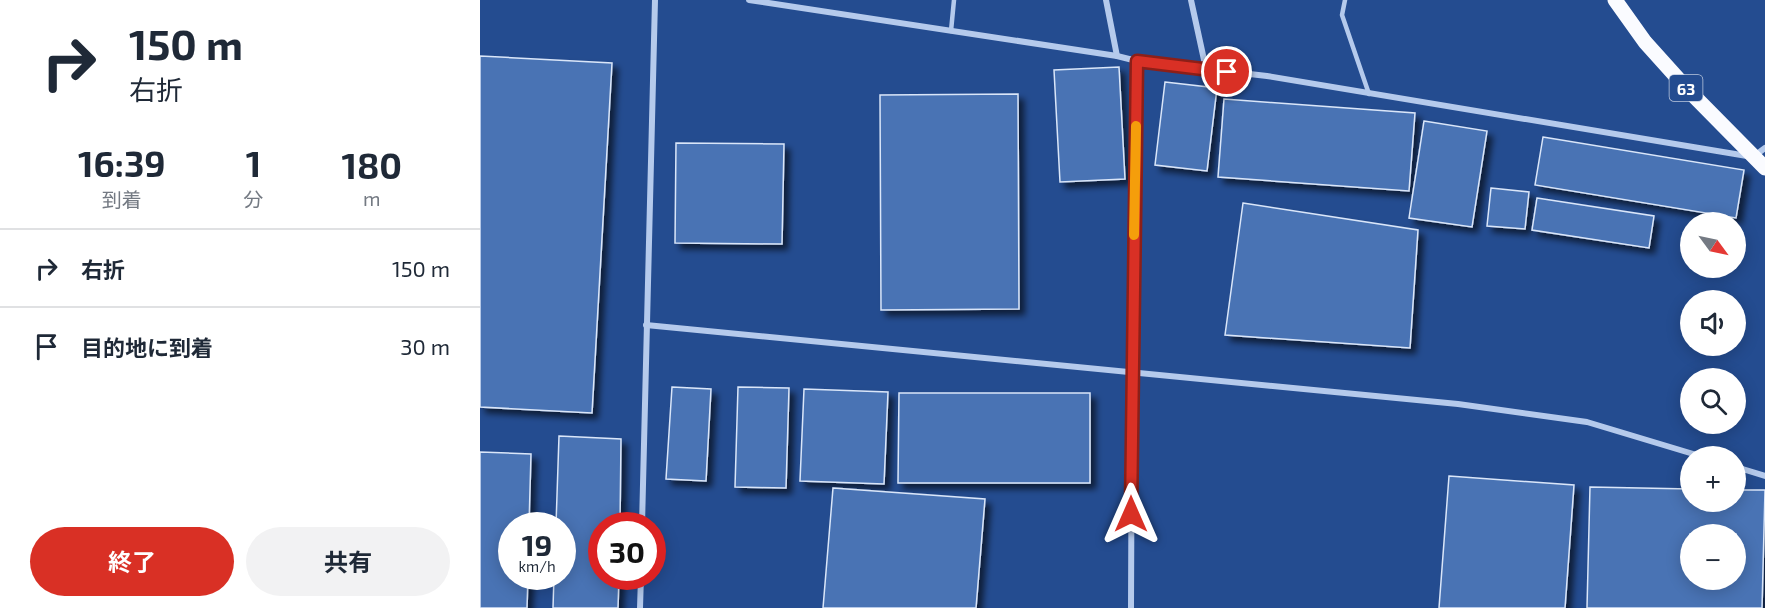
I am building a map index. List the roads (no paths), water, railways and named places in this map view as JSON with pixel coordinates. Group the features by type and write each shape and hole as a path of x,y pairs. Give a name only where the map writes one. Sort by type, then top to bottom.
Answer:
{"main road":[{"name":"63","path":"1615,0 1645,42 1690,92 1759,152 1765,168"}],"street":[{"path":"642,512 655,0"},
{"path":"749,0 1117,56 1137,61 1267,76 1369,94 1759,152"},
{"path":"1106,0 1117,56"},
{"path":"1191,0 1206,69"},
{"path":"1131,608 1137,61"},
{"path":"646,325 1458,404 1587,422 1680,450"},
{"path":"1746,470 1765,476"},
{"path":"640,608 641,590"}],"lane":[{"path":"951,31 954,0"},
{"path":"1345,0 1342,15 1369,94"}]}
